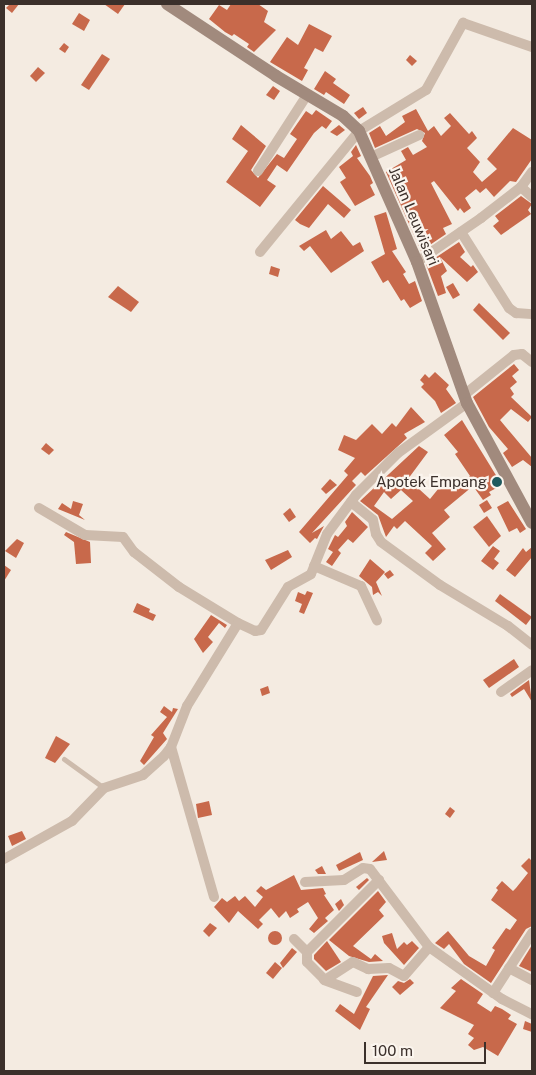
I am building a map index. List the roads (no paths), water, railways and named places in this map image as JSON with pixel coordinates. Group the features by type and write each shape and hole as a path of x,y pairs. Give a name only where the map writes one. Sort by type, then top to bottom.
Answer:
{"main road":[{"name":"Jalan Leuwisari","path":"167,4 185,8 307,95 347,118 359,131 417,262 465,399 532,523"}],"street":[{"path":"260,252 359,131 426,90 463,23 532,47"},
{"path":"258,171 307,95"},
{"path":"371,156 419,135"},
{"path":"417,262 521,187 532,172"},
{"path":"521,187 532,197"},
{"path":"461,232 509,308 516,313 532,314"},
{"path":"39,508 85,535 123,537 136,553 179,587 238,623 255,631 261,630 288,587 306,579 314,566 327,534 351,502 398,453 465,399 514,355 522,354 532,362"},
{"path":"351,502 373,520 376,534 381,542 440,585 508,626 532,645"},
{"path":"314,566 361,586 377,621"},
{"path":"4,859 72,821 104,788 143,775 171,747 187,706 238,623"},
{"path":"501,692 532,670"},
{"path":"171,747 214,896"},
{"path":"305,882 344,880 367,868 379,880 428,947 493,994 532,1014"},
{"path":"357,992 324,980 305,959 306,952 379,880"},
{"path":"493,994 532,933"},
{"path":"294,939 306,952"},
{"path":"324,980 354,962 368,968 389,968 404,976 428,947"},
{"path":"509,968 532,980"}],"lane":[{"path":"64,759 104,788"}],"place":[{"name":"Apotek Empang","path":"497,482"}]}
